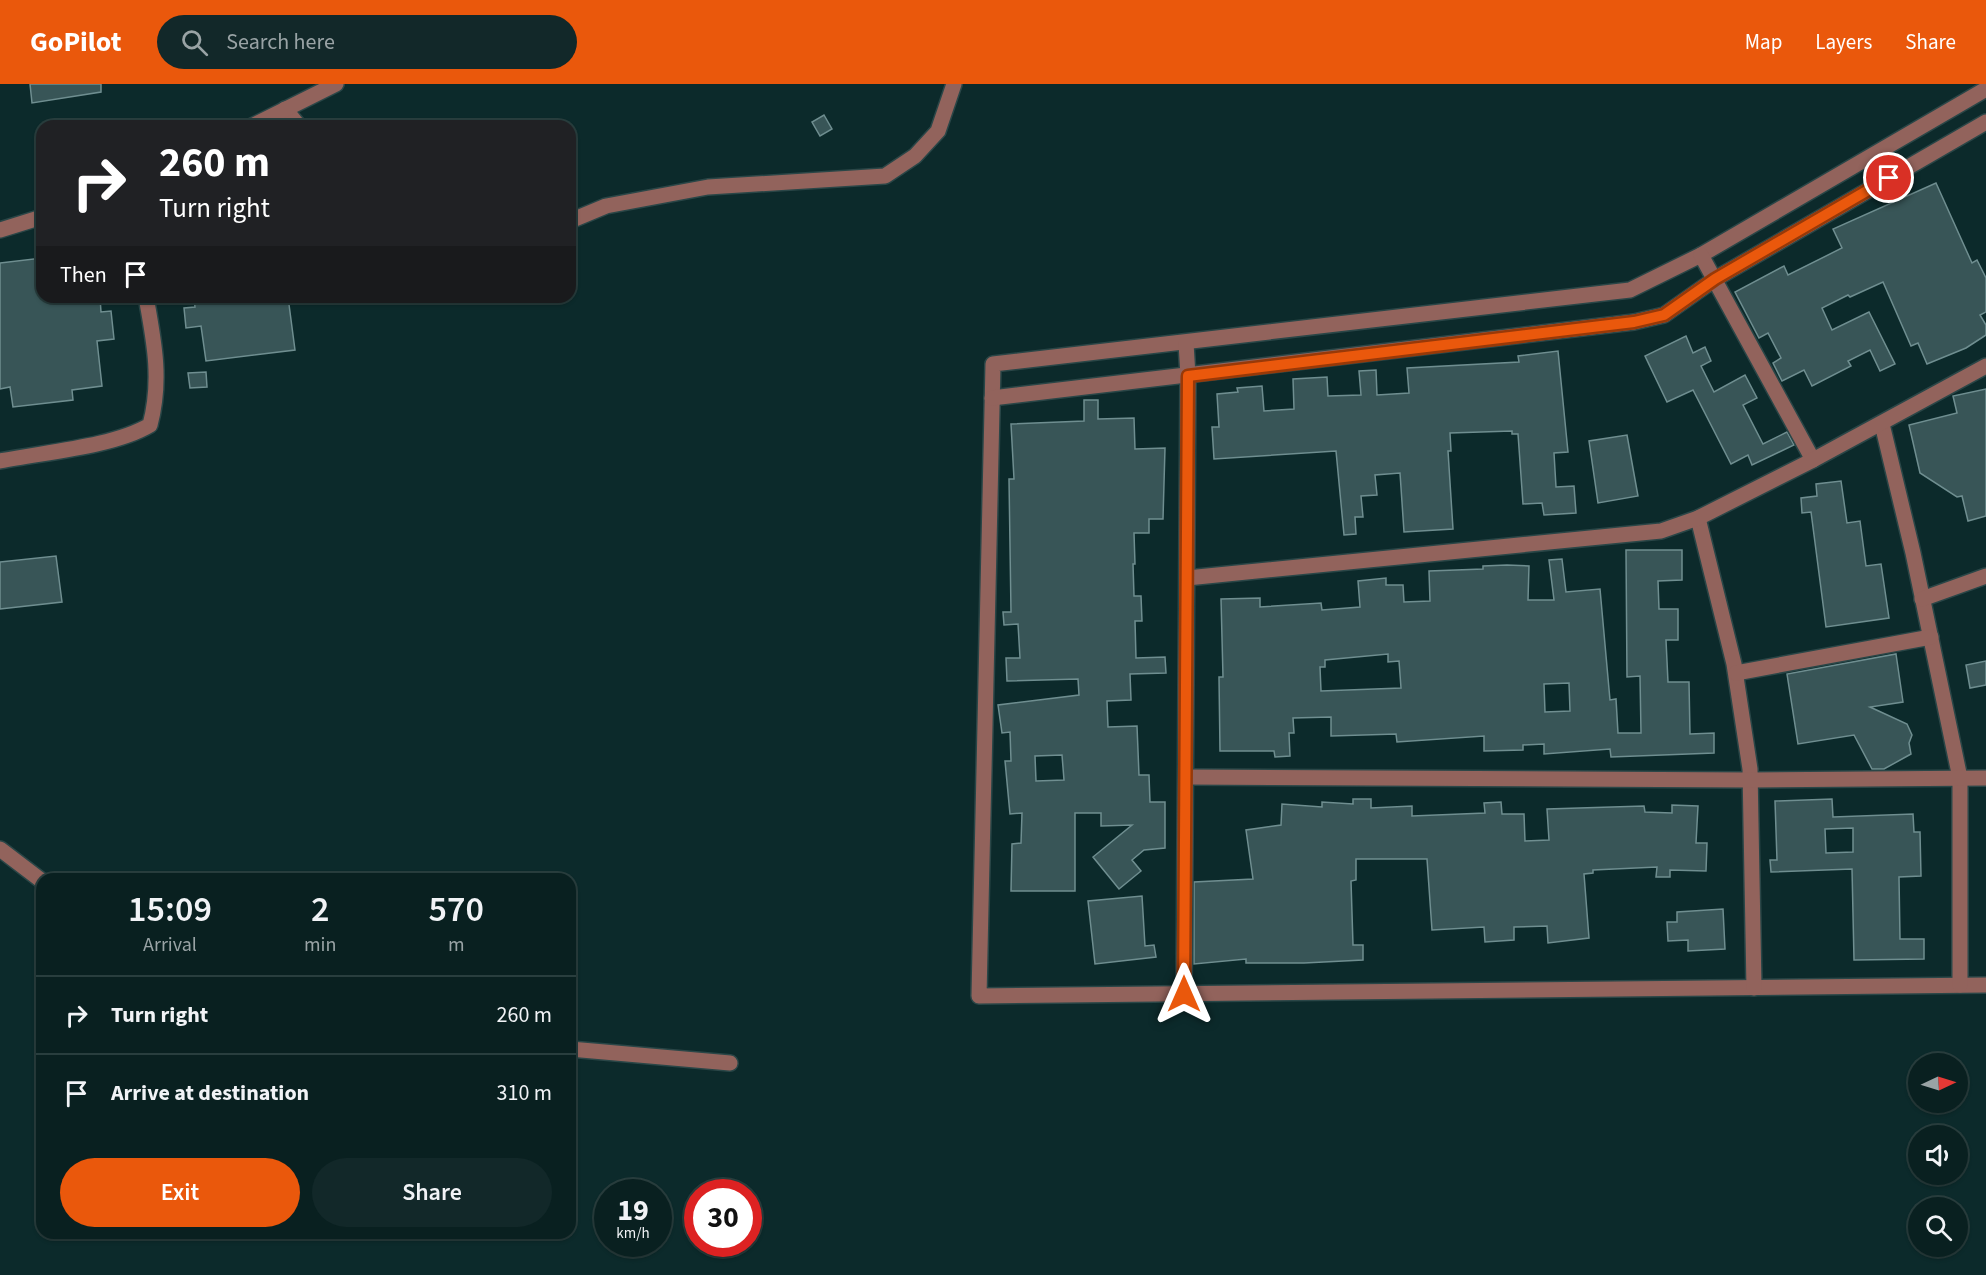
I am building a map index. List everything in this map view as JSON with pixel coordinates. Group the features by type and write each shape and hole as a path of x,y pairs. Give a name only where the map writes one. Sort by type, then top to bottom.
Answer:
{"street":[{"path":"264,120 336,84"},
{"path":"576,218 606,206 708,187 885,176 915,156 938,131 954,84"},
{"path":"1986,89 1701,255 1630,290 993,364 979,996 1986,985"},
{"path":"285,109 294,120"},
{"path":"992,398 1634,322 1664,315 1715,279 1986,122"},
{"path":"0,230 36,220"},
{"path":"1701,255 1814,460"},
{"path":"0,461 112,439 136,433 150,425 157,399 157,358 147,303"},
{"path":"1184,994 1188,376 1186,343"},
{"path":"1187,578 1661,531 1698,518 1814,460 1986,366"},
{"path":"1882,424 1960,778 1960,985"},
{"path":"1698,518 1736,673 1750,780 1754,988"},
{"path":"1922,599 1986,576"},
{"path":"1736,673 1930,637"},
{"path":"1185,777 1750,780 1986,778"},
{"path":"0,849 36,876"},
{"path":"576,1050 730,1063"}],"building":[{"path":"30,84 101,84 101,92 32,103"},
{"path":"824,115 832,129 820,136 812,122"},
{"path":"1936,183 1972,263 1977,260 1986,278 1986,312 1980,315 1986,325 1986,335 1966,348 1927,364 1918,343 1911,346 1883,282 1822,308 1832,330 1869,312 1895,364 1880,371 1870,350 1848,361 1851,366 1812,386 1804,370 1782,381 1773,363 1781,358 1768,333 1759,338 1735,292 1784,266 1788,275 1842,248 1833,229"},
{"path":"36,259 36,303 100,303 101,312 111,311 114,339 97,341 102,386 72,390 73,400 13,407 10,387 0,389 0,263"},
{"path":"195,303 289,303 295,350 206,361 201,326 186,328 184,308 195,307"},
{"path":"1686,336 1693,353 1705,347 1711,361 1701,366 1714,392 1745,375 1757,398 1743,405 1763,444 1787,432 1794,445 1752,465 1748,455 1731,464 1693,390 1667,402 1645,356"},
{"path":"1558,351 1568,452 1554,453 1556,487 1574,486 1576,513 1544,515 1542,503 1523,504 1518,434 1512,434 1512,431 1450,433 1451,451 1448,451 1453,529 1404,532 1400,473 1375,475 1377,495 1361,496 1363,517 1355,517 1356,534 1344,535 1336,451 1214,459 1212,427 1219,427 1217,394 1238,392 1237,388 1262,386 1264,411 1294,409 1293,379 1327,377 1328,396 1361,395 1359,371 1376,370 1377,395 1409,393 1407,368 1519,362 1518,356"},
{"path":"206,372 207,387 190,388 188,373"},
{"path":"1986,389 1986,516 1968,521 1962,496 1957,497 1920,473 1909,425 1957,413 1953,396"},
{"path":"1084,400 1098,400 1098,419 1134,418 1135,449 1165,448 1163,519 1149,519 1149,533 1134,533 1135,564 1133,564 1134,596 1141,596 1142,621 1135,621 1136,658 1165,657 1166,673 1130,674 1131,700 1107,701 1108,727 1137,726 1139,775 1149,775 1150,802 1165,802 1165,848 1144,850 1132,860 1141,871 1119,889 1093,857 1132,825 1101,826 1101,813 1075,813 1075,891 1011,891 1012,844 1021,843 1022,813 1010,814 1005,761 1011,761 1010,732 1002,733 998,705 1079,695 1078,679 1007,681 1006,658 1020,658 1018,624 1004,625 1003,612 1011,612 1009,479 1014,479 1011,424 1084,421","holes":["1062,755 1064,780 1036,781 1035,756"]},
{"path":"1627,435 1638,496 1598,503 1589,441"},
{"path":"1841,481 1847,523 1860,521 1866,566 1881,564 1889,618 1826,627 1811,512 1802,513 1801,498 1817,496 1816,484"},
{"path":"1626,550 1682,550 1682,580 1658,581 1659,609 1678,609 1678,640 1666,640 1668,682 1689,682 1690,734 1714,733 1714,753 1611,757 1610,749 1544,754 1544,744 1523,745 1523,750 1484,751 1484,736 1397,742 1396,734 1331,736 1331,717 1293,718 1294,733 1289,733 1290,756 1275,757 1274,751 1220,751 1219,677 1223,677 1221,599 1260,598 1260,607 1321,603 1322,610 1360,607 1358,581 1386,578 1386,585 1403,585 1404,602 1430,601 1429,571 1483,569 1483,566 1507,565 1529,566 1528,600 1554,600 1549,560 1562,559 1566,592 1600,589 1610,700 1616,699 1618,733 1641,733 1640,676 1627,677","holes":["1388,654 1388,662 1399,661 1401,688 1321,691 1320,667 1325,667 1325,660","1569,683 1570,711 1545,712 1544,684"]},
{"path":"56,556 62,602 0,609 0,562"},
{"path":"1896,654 1903,702 1870,707 1907,724 1912,735 1909,743 1911,754 1884,769 1872,769 1854,735 1798,744 1787,674"},
{"path":"1986,661 1986,685 1970,688 1966,665"},
{"path":"1353,799 1371,799 1371,808 1412,806 1412,816 1485,813 1484,803 1501,802 1502,814 1524,814 1525,841 1549,840 1547,809 1644,806 1645,812 1672,813 1672,805 1698,806 1696,843 1707,843 1706,871 1670,870 1670,877 1656,877 1657,867 1593,870 1593,873 1584,874 1589,938 1548,943 1547,926 1514,927 1514,940 1485,942 1484,927 1432,930 1427,859 1356,859 1356,880 1351,881 1353,945 1363,945 1363,960 1246,963 1246,959 1194,964 1194,882 1253,879 1246,830 1281,825 1282,804 1322,807 1322,802 1353,804"},
{"path":"1832,799 1833,817 1913,814 1914,832 1920,832 1921,876 1899,877 1900,939 1924,939 1924,959 1854,960 1852,869 1771,872 1770,860 1777,860 1775,801","holes":["1853,828 1853,852 1826,853 1825,829"]},
{"path":"1142,896 1145,946 1154,945 1156,957 1095,964 1088,901"},
{"path":"1723,909 1725,949 1688,951 1688,940 1668,941 1667,922 1677,922 1677,912"}],"route":[{"path":"1184,994 1188,376 1634,322 1664,315 1715,279 1889,178"}]}
